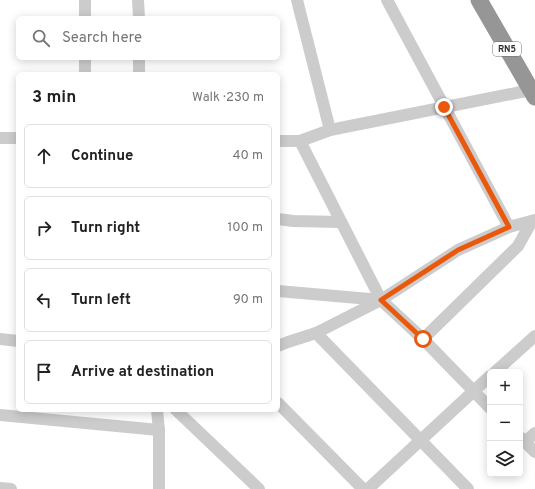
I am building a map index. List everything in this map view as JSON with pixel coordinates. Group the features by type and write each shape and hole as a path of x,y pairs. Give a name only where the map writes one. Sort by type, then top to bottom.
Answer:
{"highway":[{"name":"RN5","path":"479,0 534,92"}],"street":[{"path":"85,0 85,16"},
{"path":"138,0 139,16"},
{"path":"297,0 330,130"},
{"path":"387,0 509,227"},
{"path":"85,60 85,72"},
{"path":"139,60 139,72"},
{"path":"280,141 300,141 330,130 444,107 534,92"},
{"path":"0,138 16,138"},
{"path":"300,141 381,300 423,339 487,405"},
{"path":"280,219 341,222"},
{"path":"280,345 316,334 381,300 458,250 509,227 534,220"},
{"path":"423,339 518,246 534,220"},
{"path":"280,291 381,300"},
{"path":"316,334 468,489"},
{"path":"498,369 535,336"},
{"path":"0,339 16,341"},
{"path":"368,489 487,379"},
{"path":"280,405 363,489"},
{"path":"158,412 159,489"},
{"path":"178,412 259,489"},
{"path":"0,415 159,430"},
{"path":"523,439 535,433"},
{"path":"523,441 535,452"},
{"path":"0,488 11,489"}],"route":[{"path":"423,339 381,300 458,250 509,227 444,107"}]}
